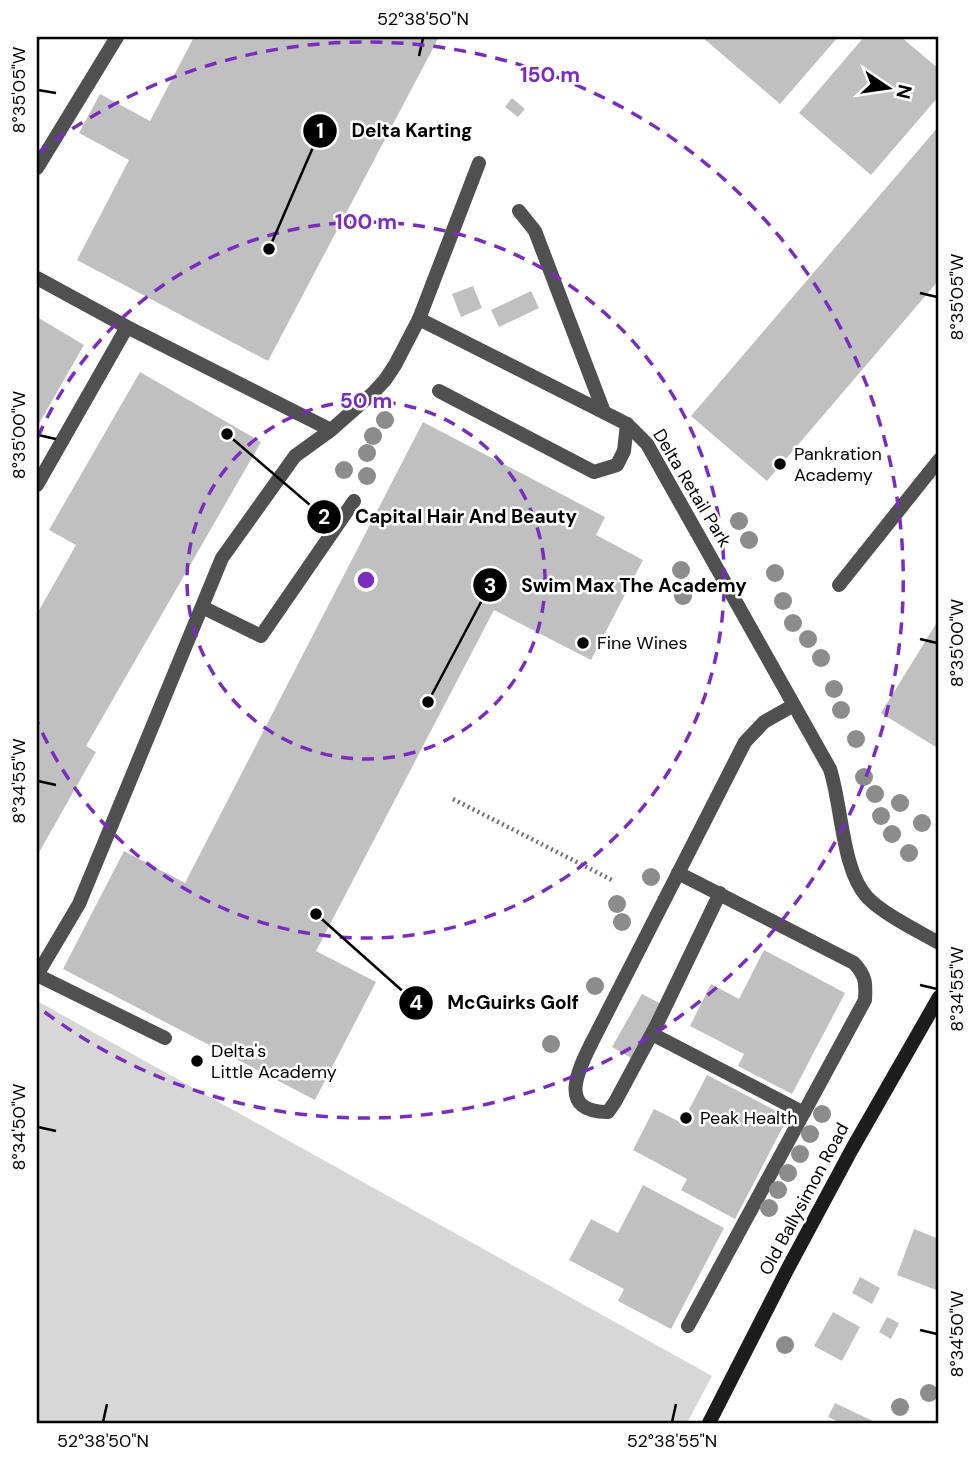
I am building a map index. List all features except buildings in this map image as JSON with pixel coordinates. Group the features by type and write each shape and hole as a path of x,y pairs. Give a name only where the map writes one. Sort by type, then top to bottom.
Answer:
{"street":[{"path":"37,168 117,37"},
{"path":"165,1038 37,975 79,904 222,558 295,456 331,429 385,380 419,319 479,163"},
{"path":"519,211 535,231 604,412"},
{"path":"37,278 127,327 331,429"},
{"name":"Delta Retail Park","path":"419,319 627,424 647,444 830,769 850,865 857,884 868,898 885,911 939,943"},
{"path":"37,485 127,327"},
{"path":"439,391 594,472 617,465 624,451 627,424"},
{"path":"839,585 939,460"},
{"path":"202,607 261,636 354,501"},
{"path":"720,893 652,1034 615,1102 608,1112 594,1112 582,1106 576,1097 579,1068 745,742 764,722 794,705"},
{"path":"678,873 844,957 862,972 866,984 865,1000 688,1326"},
{"name":"Old Ballysimon Road","path":"709,1423 852,1149 939,997"},
{"path":"652,1034 804,1113"}],"path":[{"path":"453,799 612,880"}],"shaded area":[{"path":"37,1001 712,1376 687,1423 37,1423"}],"place":[{"name":"Delta Karting","path":"269,249"},
{"name":"Capital Hair And Beauty","path":"227,434"},
{"name":"Pankration Academy","path":"780,464"},
{"name":"Fine Wines","path":"583,643"},
{"name":"Swim Max The Academy","path":"428,702"},
{"name":"McGuirks Golf","path":"316,914"},
{"name":"Delta's Little Academy","path":"197,1061"},
{"name":"Peak Health","path":"686,1118"}]}
